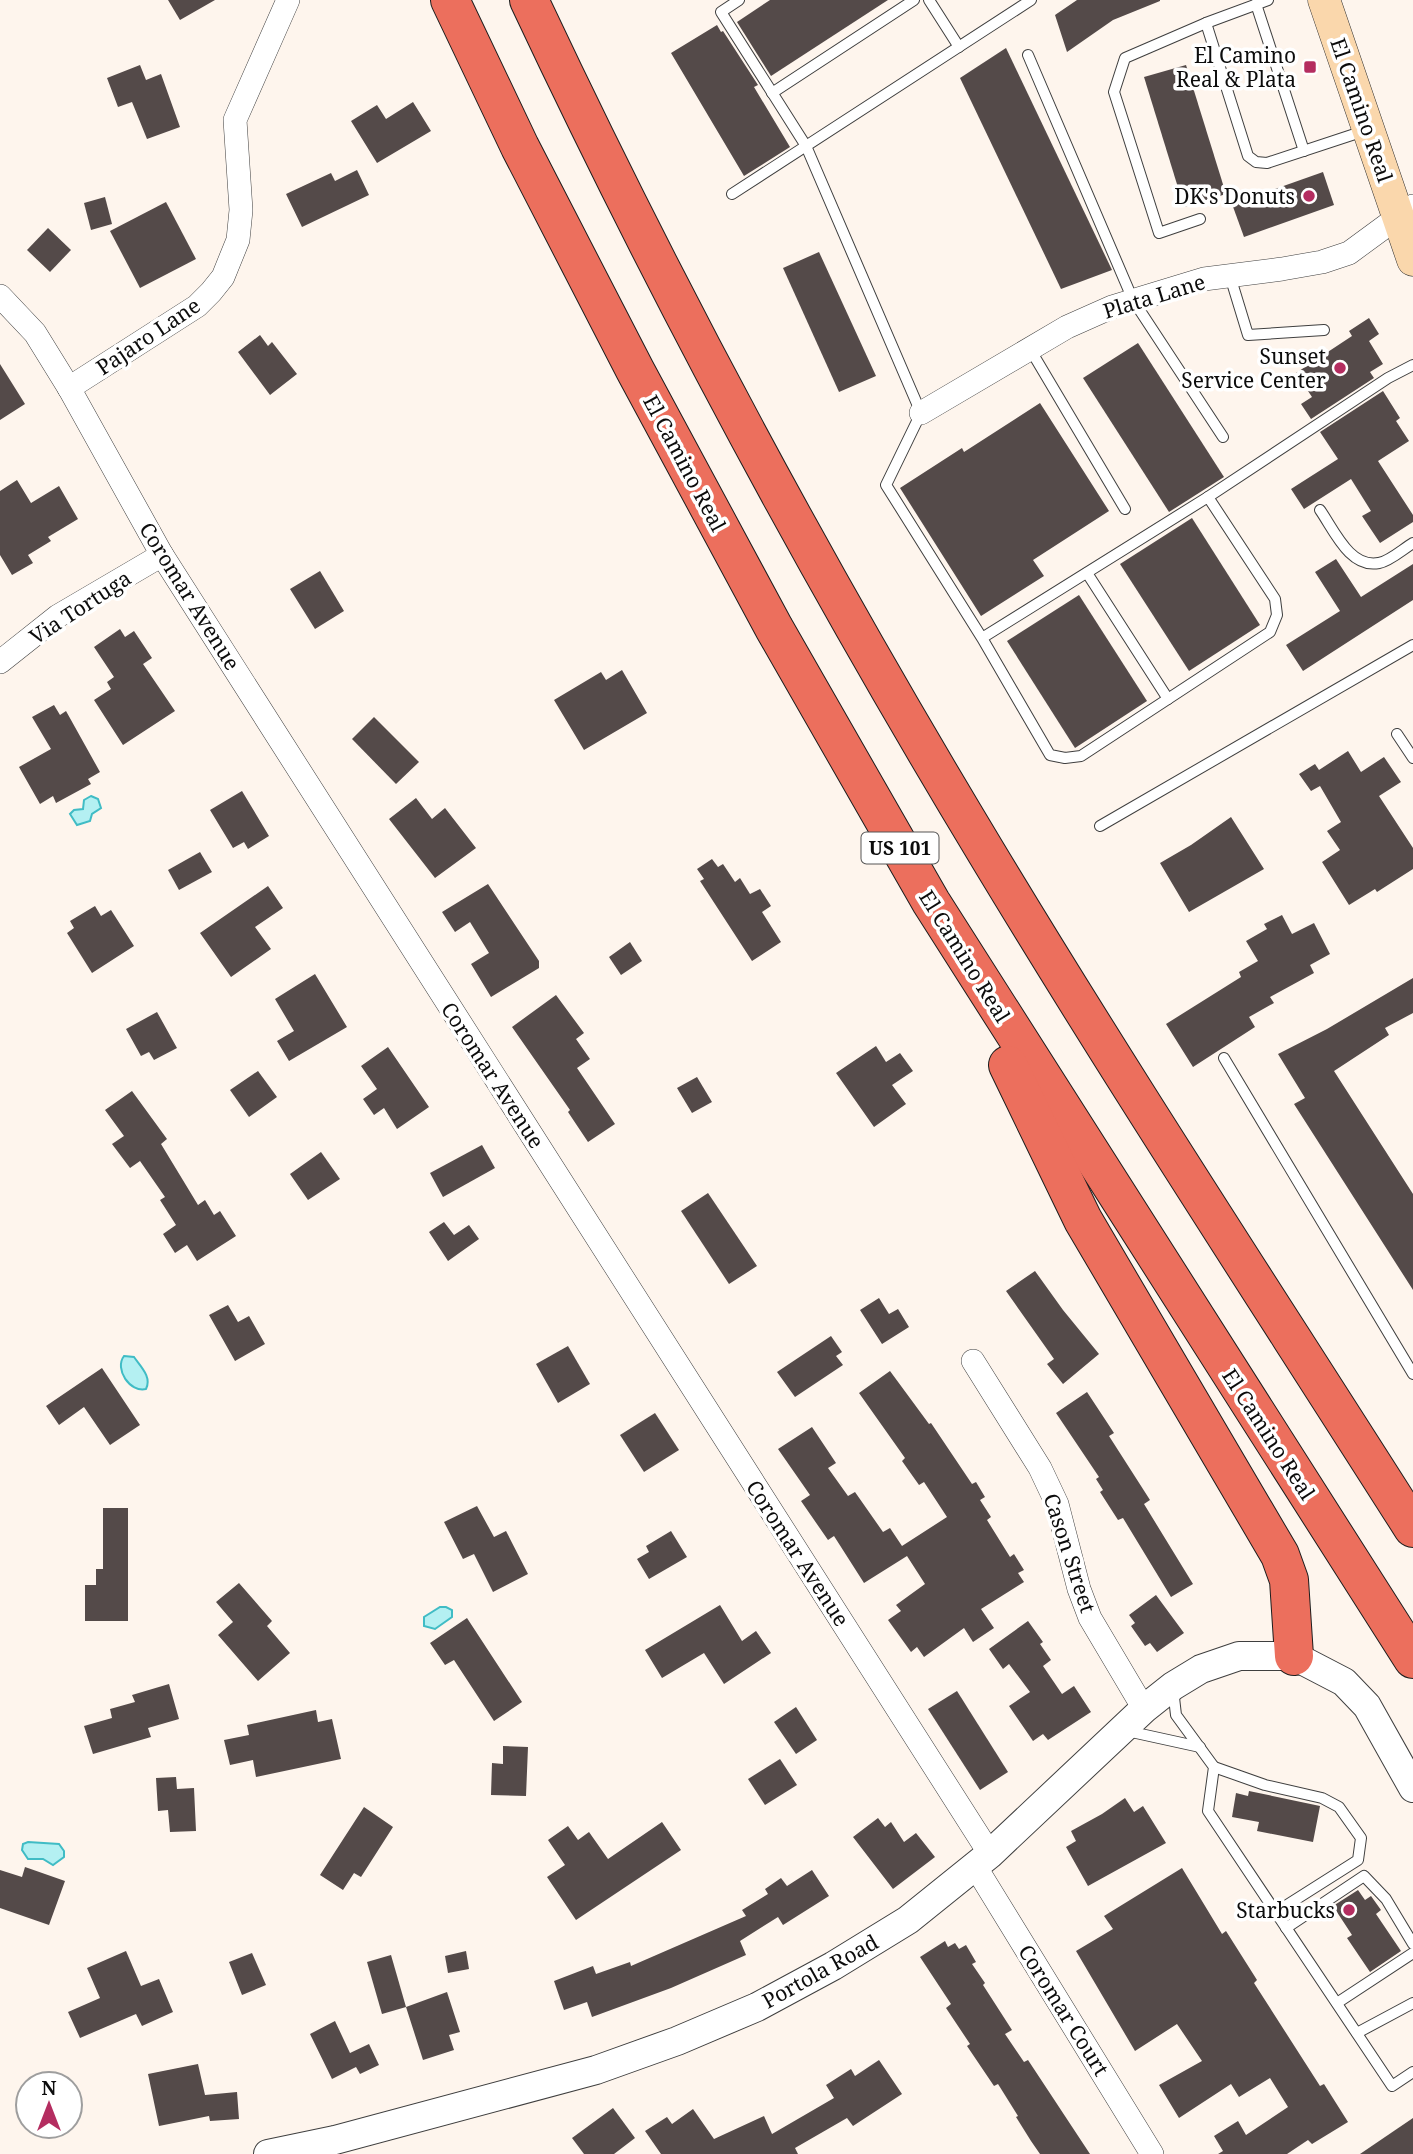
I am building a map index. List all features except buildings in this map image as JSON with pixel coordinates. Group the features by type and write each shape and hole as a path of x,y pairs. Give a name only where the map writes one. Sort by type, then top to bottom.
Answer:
{"highway":[{"name":"El Camino Real","path":"450,0 520,147 635,370 774,628 931,902 1413,1659"},
{"name":"US 101","path":"529,0 641,226 838,598 1066,982 1413,1528"},
{"path":"931,902 1083,1220 1279,1555 1289,1580 1294,1656"}],"main road":[{"name":"El Camino Real","path":"1324,0 1369,130 1406,212 1413,260"}],"street":[{"name":"Pajaro Lane","path":"69,388 197,306 223,277 238,240 241,211 235,120 288,0"},
{"name":"Plata Lane","path":"921,413 1067,327 1112,307 1204,279 1322,262 1349,253 1406,212"},
{"name":"Coromar Avenue","path":"0,296 35,333 69,388 162,555 982,1860"},
{"name":"Via Tortuga","path":"0,662 58,616 162,555"},
{"name":"Cason Street","path":"973,1361 1040,1468 1066,1530 1079,1589 1090,1618 1144,1709"},
{"name":"Portola Road","path":"268,2154 335,2140 596,2070 757,2007 833,1966 908,1920 982,1860 1144,1709 1173,1686 1201,1669 1239,1656 1294,1656"},
{"path":"1294,1656 1344,1682 1367,1706 1413,1788"},
{"name":"Coromar Court","path":"982,1860 1152,2154"}],"lane":[{"path":"739,0 721,12 806,146 921,413 886,485 982,638 1050,755 1065,758 1081,756 1270,632 1277,615 1275,599 1208,497"},
{"path":"772,93 915,0"},
{"path":"929,0 959,47"},
{"path":"732,194 1031,0"},
{"path":"1200,219 1159,233 1114,92 1125,58 1268,0"},
{"path":"1256,4 1304,151"},
{"path":"1206,23 1248,156 1255,162 1267,163 1369,130"},
{"path":"1028,55 1133,300 1223,437"},
{"path":"1230,276 1248,335 1324,330"},
{"path":"1030,349 1125,509"},
{"path":"982,638 1208,497 1388,378 1413,365"},
{"path":"1320,510 1353,558 1367,563 1381,563 1413,543"},
{"path":"1087,573 1167,699"},
{"path":"1100,826 1413,645"},
{"path":"1397,734 1413,758"},
{"path":"1224,1058 1413,1374"},
{"path":"1173,1686 1176,1715 1214,1767 1265,1785 1322,1798 1339,1807 1361,1838 1358,1860 1276,1912"},
{"path":"1123,1730 1199,1747"},
{"path":"1214,1767 1208,1811 1392,2087 1413,2072"},
{"path":"1286,1928 1364,1876 1386,1899 1413,1944"},
{"path":"1337,2003 1413,1953"},
{"path":"1357,2033 1413,2003"}],"water":[{"path":"91,796 98,799 101,808 92,814 90,821 77,825 70,814 74,810 83,809 84,800"},
{"path":"124,1356 134,1357 142,1368 148,1380 146,1389 134,1387 125,1379 121,1367"},
{"path":"440,1607 452,1610 452,1617 435,1629 424,1626 424,1617"},
{"path":"23,1844 59,1844 64,1851 64,1857 53,1865 43,1859 28,1859 22,1850"}],"place":[{"name":"El Camino Real & Plata","path":"1310,67"},
{"name":"DK's Donuts","path":"1309,196"},
{"name":"Sunset Service Center","path":"1340,368"},
{"name":"Starbucks","path":"1349,1910"}]}
